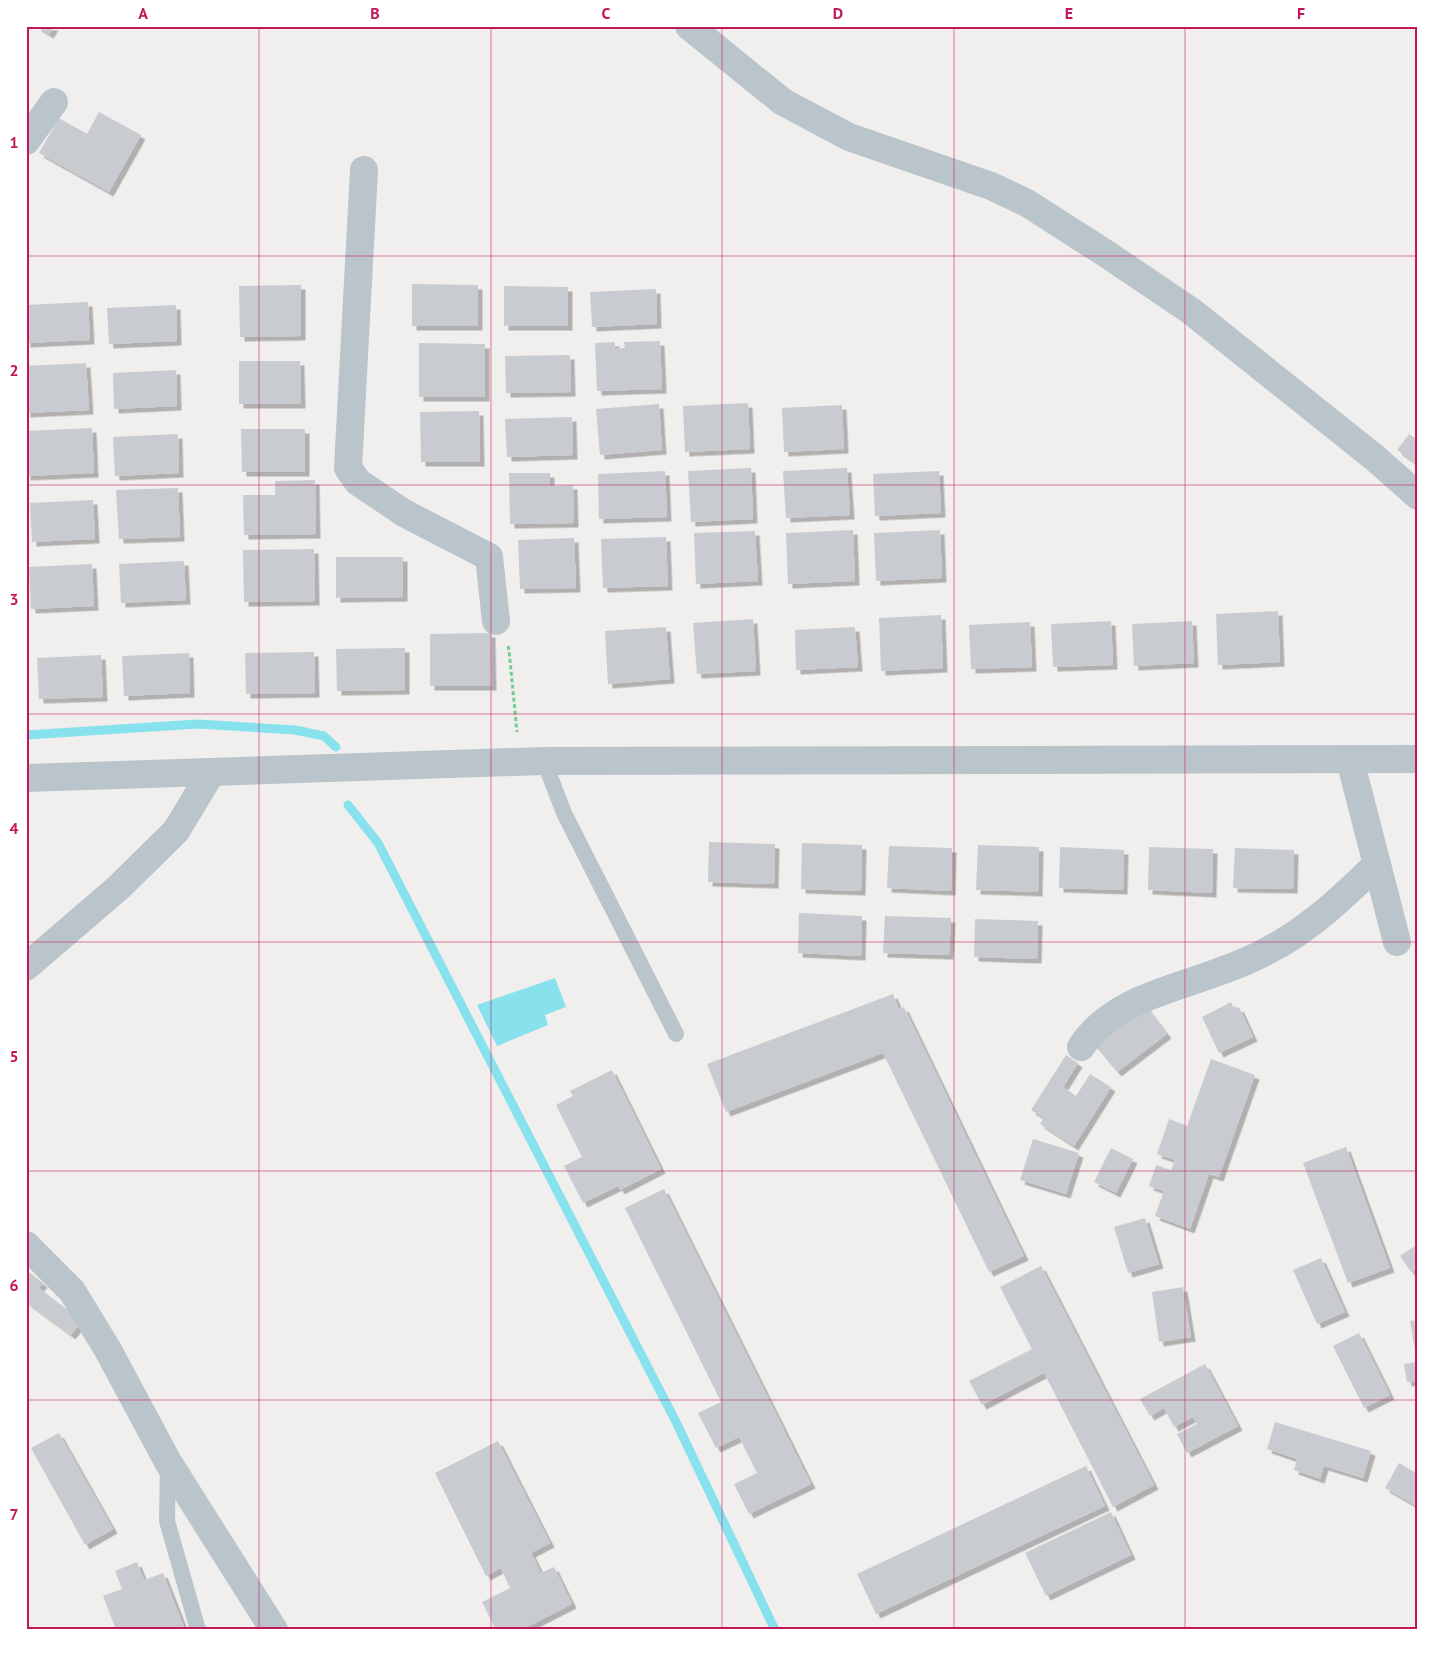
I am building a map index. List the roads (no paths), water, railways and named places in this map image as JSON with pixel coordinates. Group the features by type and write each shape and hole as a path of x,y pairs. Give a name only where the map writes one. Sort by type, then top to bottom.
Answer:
{"street":[{"path":"689,26 783,102 849,137 991,186 1027,203 1090,243 1191,311 1375,458 1418,496"},
{"path":"26,141 54,102"},
{"path":"364,170 348,468 358,482 404,513 489,557 496,621"},
{"path":"26,778 532,762 1418,759"},
{"path":"1350,760 1397,942"},
{"path":"26,968 118,888 176,831 211,773"},
{"path":"1081,1047 1090,1032 1123,1008 1144,997 1218,972 1267,951 1302,930 1337,904 1377,864"},
{"path":"26,1245 72,1291 108,1350 168,1462 274,1630"}],"lane":[{"path":"532,762 564,813 676,1034"},
{"path":"168,1462 167,1521 198,1630"}],"water":[{"path":"555,978 566,1007 545,1015 548,1025 497,1046 477,1005"}],"waterway":[{"path":"26,735 198,724 295,730 324,736 336,747"},
{"path":"348,805 378,843 677,1424 775,1630"}]}
